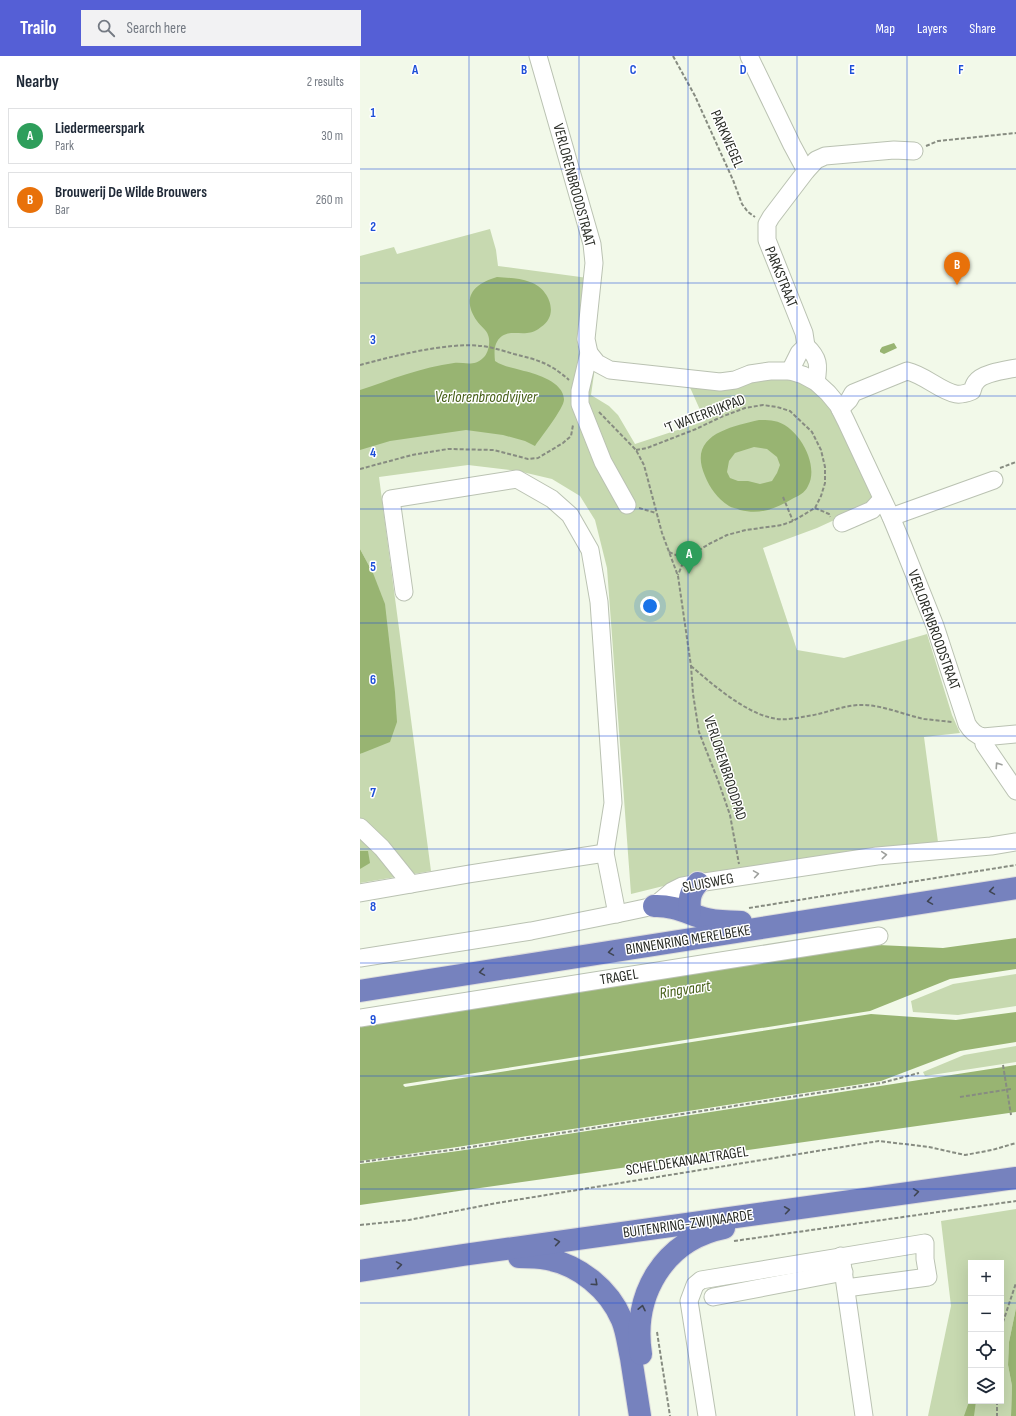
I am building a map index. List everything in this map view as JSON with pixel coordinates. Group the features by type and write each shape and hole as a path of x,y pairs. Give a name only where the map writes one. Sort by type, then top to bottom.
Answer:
{"highway":[{"path":"690,913 689,900 691,890 698,883"},
{"name":"BINNENRING MERELBEKE","path":"360,991 1016,888"},
{"path":"654,906 660,905 690,913 704,919 774,926"},
{"name":"BUITENRING-ZWIJNAARDE","path":"360,1271 463,1255 1016,1178"},
{"path":"651,1416 639,1330 644,1300 650,1283 660,1268 672,1255 686,1244 714,1230 732,1226 749,1215"},
{"path":"463,1255 479,1263 520,1257 546,1258 568,1265 589,1277 604,1291 619,1313 627,1333 640,1416"}],"street":[{"name":"VERLORENBROODSTRAAT","path":"538,56 592,244 594,263 586,339 589,353 597,363 610,370 720,382 735,380 756,373 790,371 803,375 816,382 828,394 840,409 891,517 935,626 967,724 973,732 983,738 984,744 1016,791"},
{"path":"749,56 806,171"},
{"name":"PARKSTRAAT","path":"816,382 818,370 817,360 806,346 804,333 767,240 767,224 806,171 816,160 825,156 894,150 914,151"},
{"path":"790,371 799,353 806,346"},
{"path":"589,353 580,391 580,404 603,462 627,505"},
{"path":"840,409 849,400 853,393 907,371 916,373 950,392 958,394 972,391 976,382 986,375 1016,368"},
{"path":"404,592 391,500 517,479 552,499 570,515 590,550 599,602 612,803 606,853 617,914"},
{"path":"891,517 994,480"},
{"path":"842,523 872,510 882,499"},
{"path":"983,738 1016,734"},
{"path":"360,827 382,848 411,884"},
{"name":"SLUISWEG","path":"360,958 531,932 654,906 672,891 682,886 698,883 877,856 991,846 1016,842"},
{"path":"360,893 476,872 606,853"},
{"name":"TRAGEL","path":"360,1018 879,936"},
{"path":"713,1297 925,1243 925,1259 928,1276 846,1288"},
{"path":"843,1264 864,1416"},
{"path":"707,1416 688,1301 695,1285 701,1280 843,1264"}],"path":[{"name":"PARKWEGEL","path":"673,56 695,96 733,180 742,204 748,212 767,224"},
{"path":"914,151 938,141 1016,133"},
{"path":"360,365 443,348 482,346 537,360 550,365 580,391"},
{"name":"'T WATERRIJKPAD","path":"636,450 648,448 745,408 764,405 790,411 812,432 821,450 825,467 825,483 815,508 793,521 782,525 746,530 727,535 688,557 682,565 678,576"},
{"name":"VERLORENBROODPAD","path":"597,411 636,450 644,465 662,532 678,576 682,597 692,694 699,732 719,782 730,815 741,876"},
{"path":"360,469 448,449 494,450 528,459 538,458 563,443 571,436 574,421"},
{"path":"782,498 793,521"},
{"path":"669,552 678,556 688,557"},
{"name":"VERLORENBROODPAD","path":"690,666 742,705 759,714 773,719 791,719 810,716 850,705 867,705 924,719 967,724"},
{"path":"744,909 1016,865"},
{"path":"1003,1065 1011,1115"},
{"path":"360,1162 458,1149 874,1084 919,1073"},
{"path":"960,1097 1011,1089"},
{"name":"SCHELDEKANAALTRAGEL","path":"360,1225 409,1220 497,1203 879,1141 929,1147 965,1155 992,1150 1016,1143"},
{"path":"1004,1319 1016,1283"},
{"path":"997,1404 997,1416"}],"shaded area":[{"path":"490,229 496,250 498,266 588,278 577,337 579,356 580,359 595,367 591,395 609,406 618,415 635,444 705,421 688,383 789,374 827,396 880,499 817,528 763,548 797,650 844,658 927,634 952,715 960,733 924,737 938,842 692,879 631,894 607,568 595,520 580,496 552,479 518,471 468,465 379,477 431,871 360,883 360,869 368,851 360,851 360,754 362,753 373,573 360,549 360,256 394,247 397,254"},
{"path":"1016,974 1016,1006 958,1015 913,1012 911,1001 953,984"},
{"path":"1016,1046 1016,1062 925,1076 923,1072 964,1055"},
{"path":"1016,1209 1016,1308 1009,1342 1008,1365 1012,1386 1011,1416 928,1416 951,1306 941,1221"}],"water":[{"name":"Verlorenbroodvijver","path":"497,277 514,278 537,285 547,296 550,302 550,316 547,322 529,333 505,334 497,341 495,350 495,361 498,363 542,377 554,383 563,393 564,399 561,408 535,446 525,441 503,435 466,430 390,441 360,450 360,390 406,374 442,365 454,363 473,363 480,361 485,356 489,338 486,331 478,323 472,313 470,299 476,288"},
{"path":"894,343 897,348 884,354 880,352 882,347"},
{"path":"759,420 783,424 791,430 804,447 809,457 811,477 807,488 799,495 780,506 754,512 730,507 717,496 709,485 701,462 702,451 707,442 714,435 736,426","holes":["754,447 767,449 777,457 780,465 772,481 760,484 748,481 738,481 730,478 727,472 729,461 735,453"]},
{"path":"360,549 373,573 385,604 397,722 390,742 360,754"},
{"path":"360,851 368,851 370,863 360,869"},
{"name":"Ringvaart","path":"1016,938 1016,969 950,979 870,1011 403,1085 405,1087 871,1014 956,1020 1016,1012 1016,1042 960,1051 881,1081 360,1161 360,1023 857,944 943,948"},
{"path":"1016,1065 1016,1112 360,1205 360,1164 458,1151"},
{"path":"1016,1308 1016,1416 1011,1416 1012,1386 1008,1365 1009,1342"},
{"path":"968,1404 976,1404 974,1416 964,1416"}],"place":[{"name":"Brouwerij De Wilde Brouwers","path":"957,285"},
{"name":"Liedermeerspark","path":"689,574"}]}
